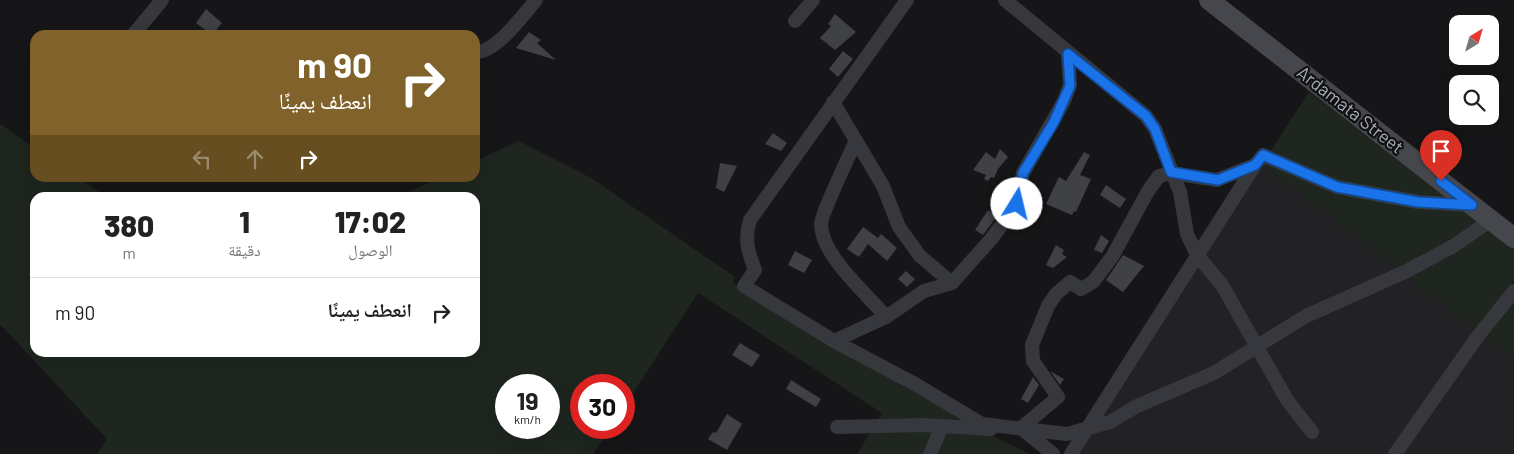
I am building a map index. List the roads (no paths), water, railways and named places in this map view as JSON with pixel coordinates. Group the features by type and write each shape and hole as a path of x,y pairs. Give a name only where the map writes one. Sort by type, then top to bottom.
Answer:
{"main road":[{"name":"Ardamata Street","path":"1209,0 1514,238"}],"street":[{"path":"137,30 162,0"},
{"path":"480,52 498,42 536,0"},
{"path":"795,21 813,0"},
{"path":"907,0 832,102 750,220 746,232 746,247 755,270 744,286 834,342 915,384 982,424 1067,434 1110,422 1137,406 1214,373 1306,316 1407,271 1455,245 1491,220"},
{"path":"1005,0 1068,54 1146,116 1155,129 1180,192 1187,234 1197,255 1222,285 1287,400 1312,432"},
{"path":"834,342 886,317 924,292 952,283 992,238 1017,204 1023,173 1054,122 1070,86 1068,54"},
{"path":"832,102 883,186 899,227 920,256 952,283"},
{"path":"856,140 821,223 825,241 840,264 886,317"},
{"path":"1071,454 1197,255 1263,155 1337,187 1418,202 1472,205"},
{"path":"837,427 942,426 979,430 1022,428 1058,397 1032,361 1034,339 1048,306 1056,294 1070,282 1081,289 1093,282 1119,246 1159,176 1171,172 1218,180 1255,165"},
{"path":"1395,454 1478,336 1514,290"},
{"path":"930,454 942,426"},
{"path":"1022,428 1053,454"}]}
